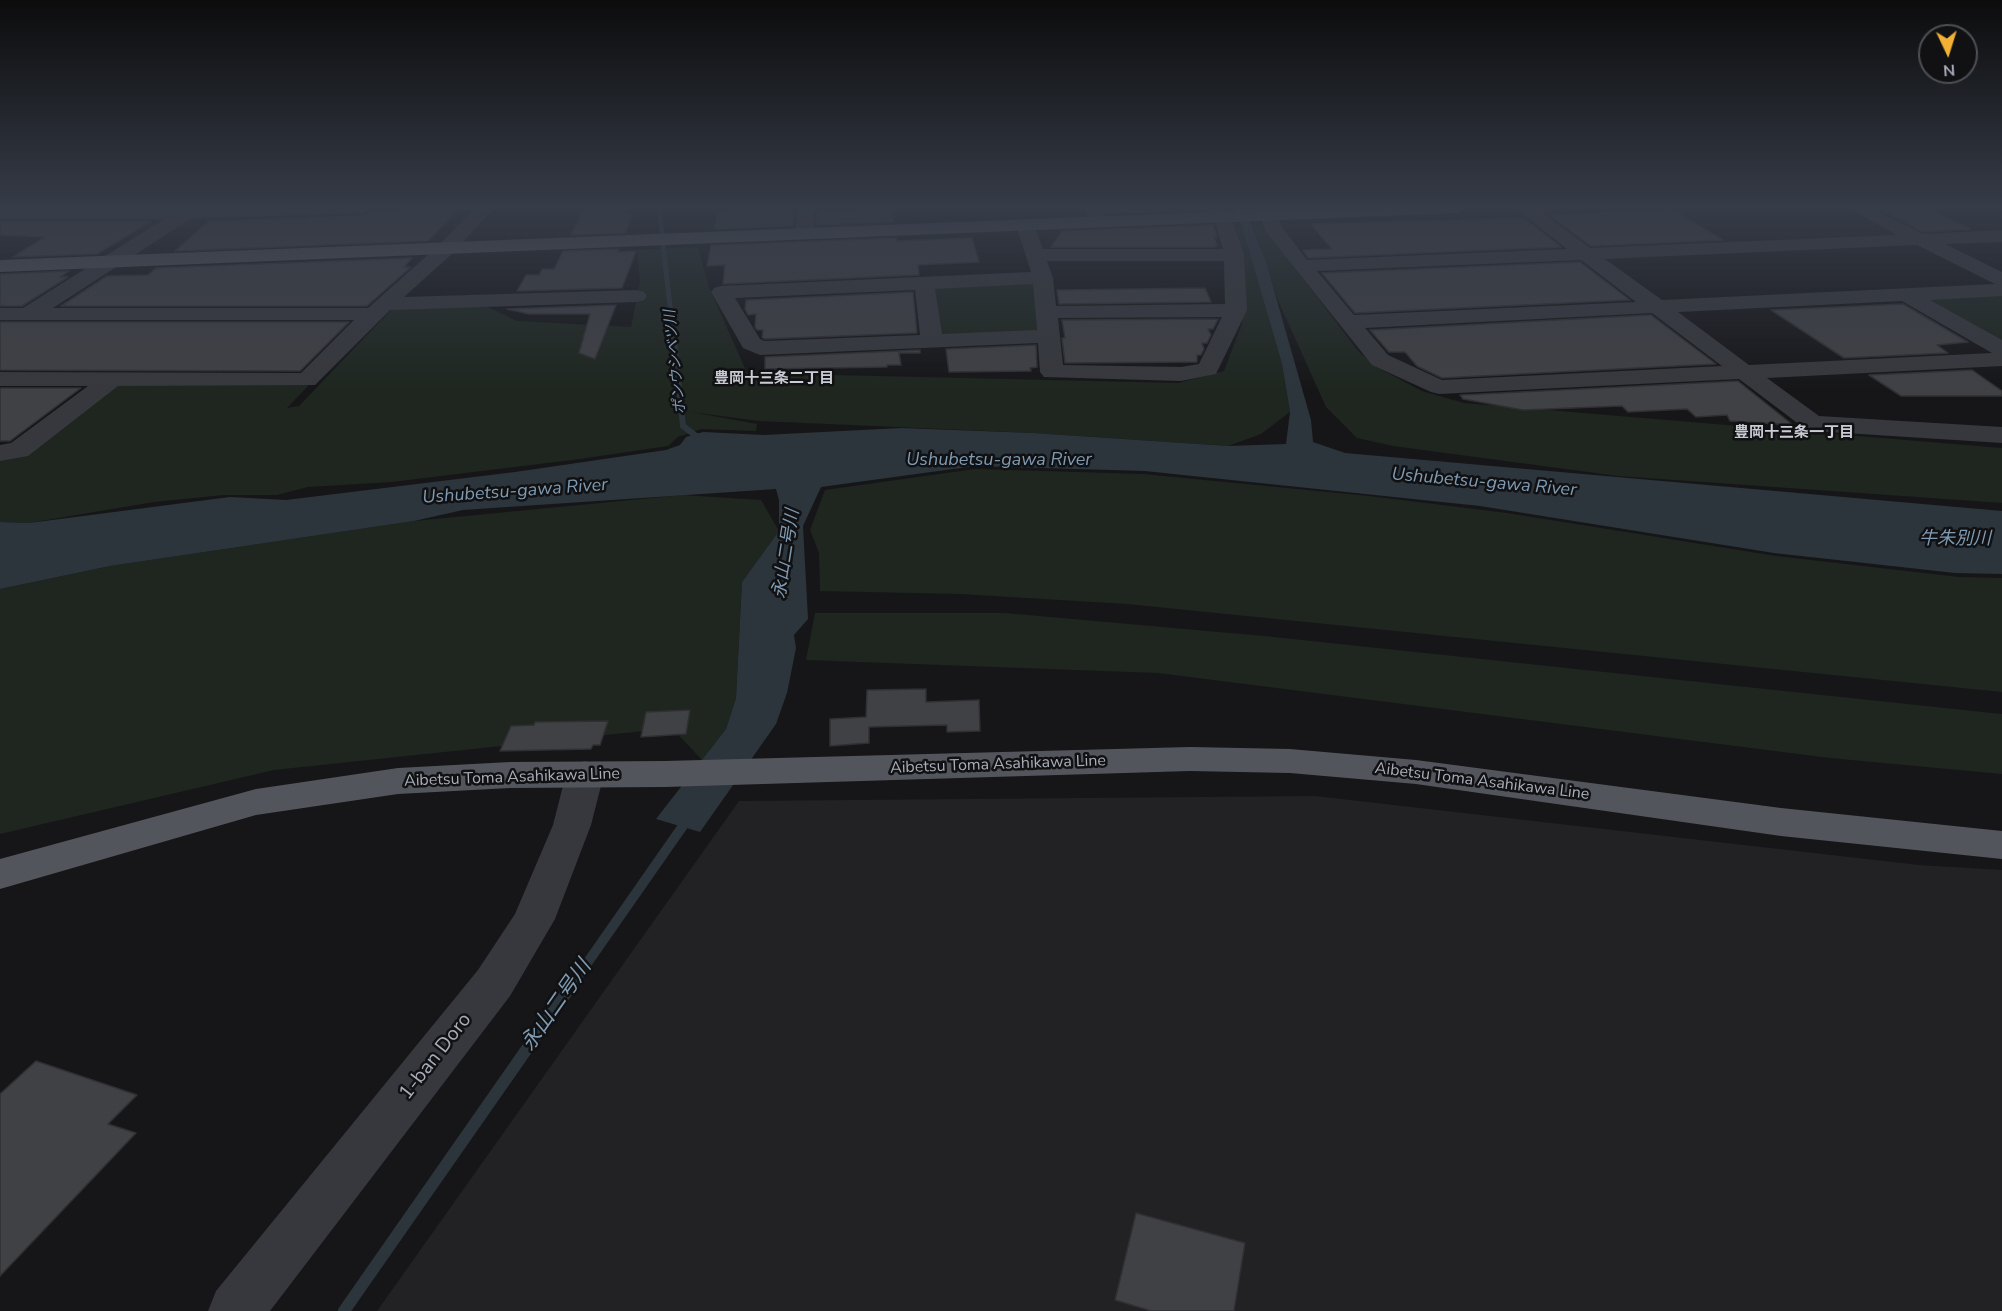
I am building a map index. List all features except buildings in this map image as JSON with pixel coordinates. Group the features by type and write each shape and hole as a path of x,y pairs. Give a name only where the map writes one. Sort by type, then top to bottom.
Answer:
{"main road":[{"name":"Aibetsu Toma Asahikawa Line","path":"0,874 256,802 398,782 510,775 665,774 1190,759 1290,761 1416,772 1781,822 2002,845"}],"street":[{"path":"0,332 100,269"},
{"path":"0,379 307,380 424,269"},
{"path":"1040,269 1047,312 1052,372 1181,374 1208,369 1236,310 1235,269"},
{"path":"1305,269 1380,360 1439,387 2002,359"},
{"path":"1607,269 1746,370 1814,423 2002,435"},
{"path":"1980,269 2002,280"},
{"path":"1043,278 721,292 751,343 760,348 1048,336"},
{"path":"924,283 932,340"},
{"path":"1348,322 2002,290"},
{"path":"1906,295 2002,349"},
{"path":"0,314 380,309 637,296"},
{"path":"1047,312 1236,310"},
{"path":"0,453 19,450 112,380"},
{"name":"1-ban Doro","path":"236,1311 494,983 534,919 572,825 585,774"}],"shaded area":[{"path":"639,269 704,269 708,285 747,373 1178,383 1224,371 1242,324 1242,269 1254,269 1282,364 1290,412 1261,434 1228,446 1033,433 759,421 691,412 757,424 756,431 701,429 678,437 668,446 580,459 392,482 308,487 277,495 224,495 154,502 29,523 0,522 0,459 112,380 307,380 308,386 287,408 299,406 392,309 486,306 517,321 631,327 640,283"},
{"path":"1268,269 1295,269 1359,352 1378,368 1422,391 1464,403 2002,448 2002,503 1618,476 1393,446 1357,438 1326,407 1277,298"},
{"path":"1034,282 1037,331 939,336 932,287"},
{"path":"2002,295 2002,342 1922,299"},
{"path":"975,469 1143,474 1369,496 1507,513 1776,556 1959,577 2002,578 2002,692 1127,604 960,594 820,591 819,553 810,530 825,490"},
{"path":"683,495 761,500 779,531 742,582 736,698 726,729 702,760 672,728 274,770 0,834 0,589 110,566 414,521"},
{"path":"815,613 1005,613 1264,636 2002,714 2002,774 1830,758 1158,673 806,660"},
{"path":"1315,796 1919,865 2002,870 2002,1311 377,1311 739,801"}],"water":[{"name":"牛朱別川","path":"1254,269 1268,269 1311,420 1313,442 1345,453 2002,511 2002,574 1955,573 1774,553 1480,506 1145,471 975,466 821,487 803,526 808,619 794,635 796,648 787,693 776,724 700,832 656,819 726,729 736,698 742,582 779,531 779,500 776,489 463,510 414,521 110,566 0,589 0,522 29,523 230,497 286,500 515,472 666,450 680,445 686,437 703,432 764,435 901,428 1033,433 1228,446 1286,444 1290,412 1282,364"}],"waterway":[{"name":"ポンウシベツ川","path":"666,269 674,342"},
{"name":"ポンウシベツ川","path":"674,341 683,426 696,436 704,436"},
{"name":"永山二号川","path":"574,982 687,820"},
{"name":"永山二号川","path":"344,1311 575,980"}],"district":[{"name":"豊岡十三条二丁目","path":"774,379"},
{"name":"豊岡十三条一丁目","path":"1794,433"}],"water label":[{"name":"Ushubetsu-gawa River","path":"999,461"},
{"name":"Ushubetsu-gawa River","path":"1484,483"},
{"name":"Ushubetsu-gawa River","path":"515,492"}]}
